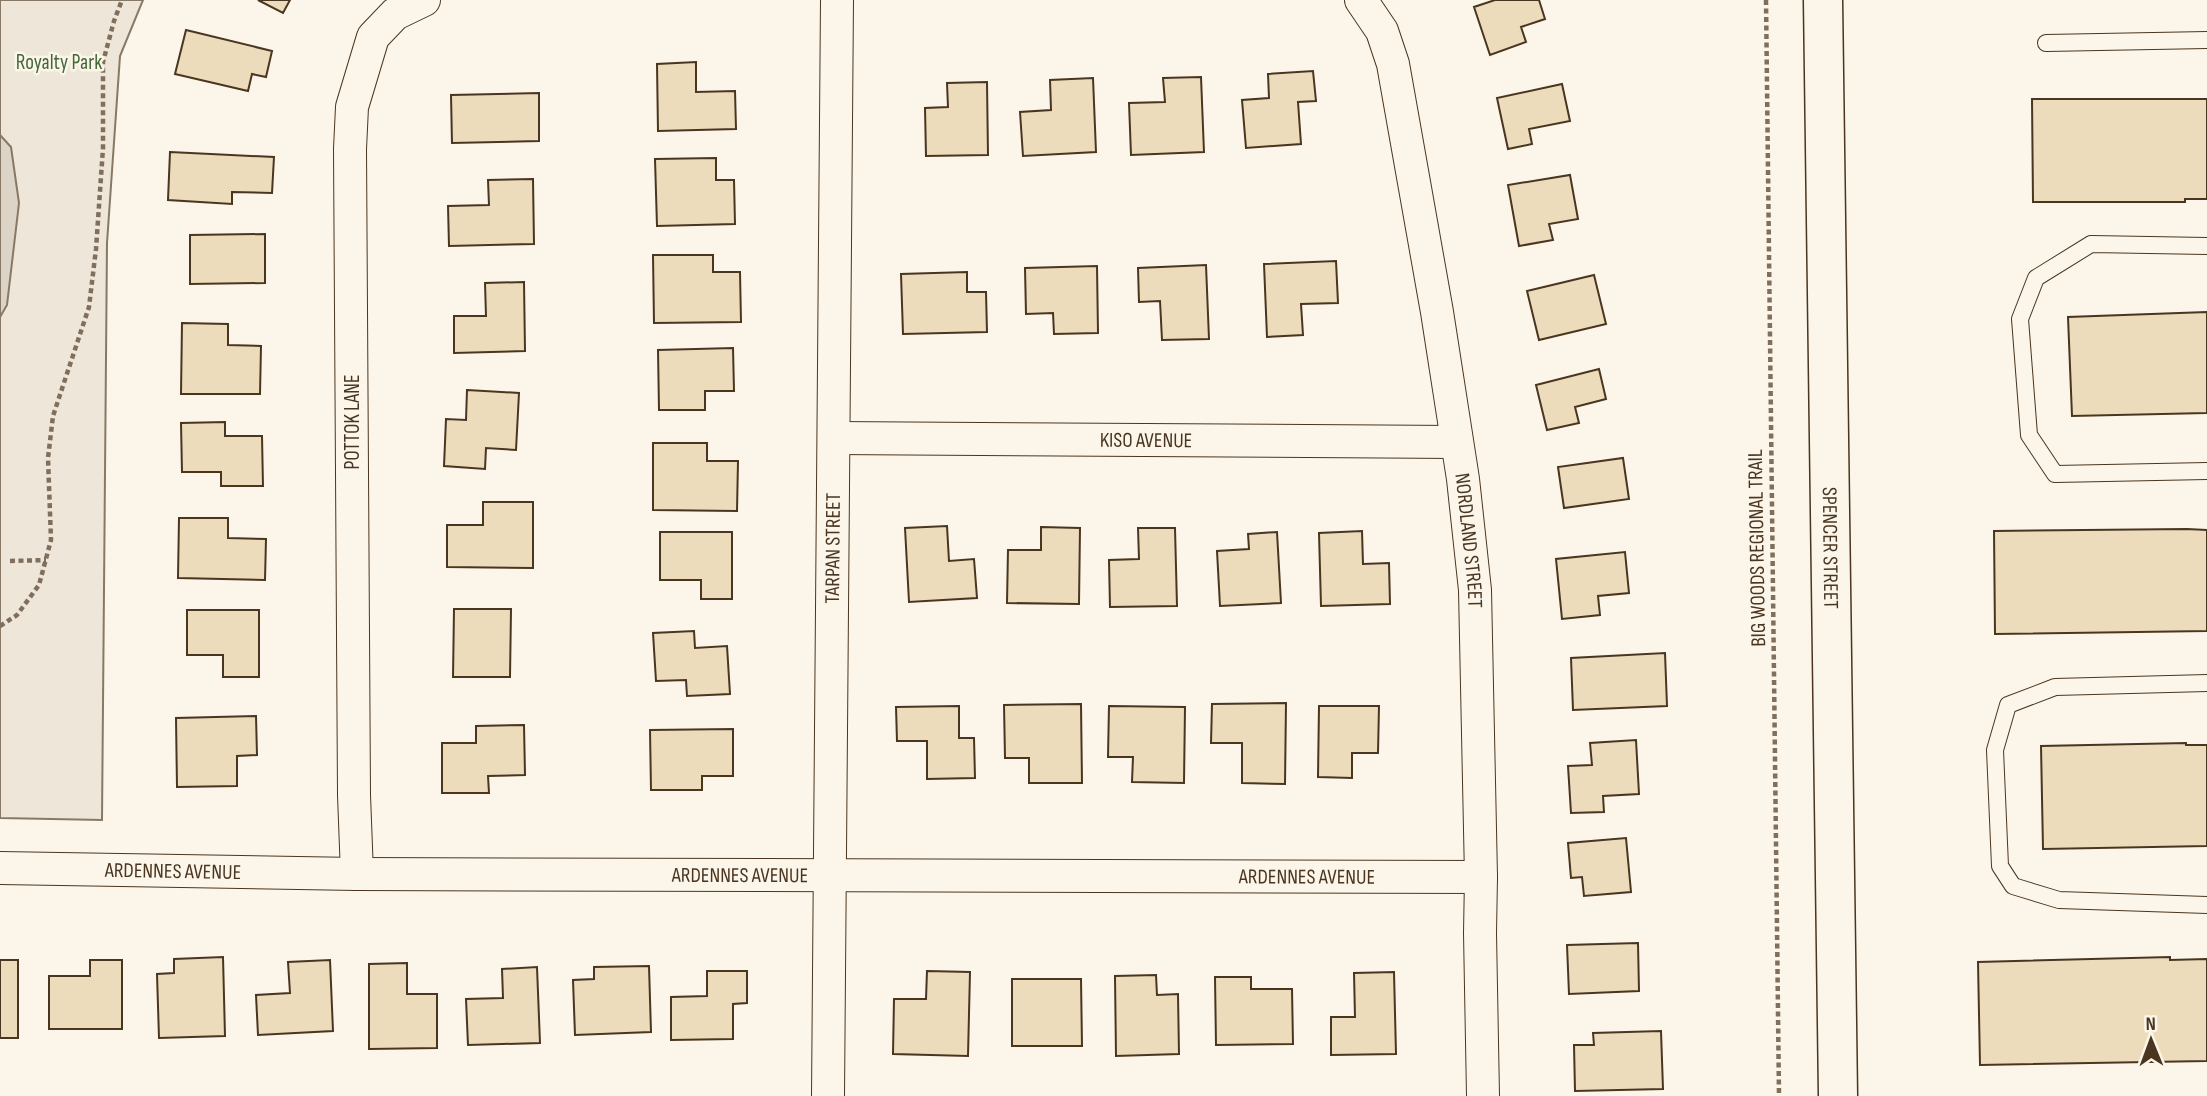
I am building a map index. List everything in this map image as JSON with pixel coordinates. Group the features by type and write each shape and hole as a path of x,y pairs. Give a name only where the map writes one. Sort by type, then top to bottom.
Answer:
{"street":[{"name":"POTTOK LANE","path":"357,874 350,149 352,107 373,37 395,14 424,0"},
{"name":"TARPAN STREET","path":"828,1096 837,0"},
{"name":"NORDLAND STREET","path":"1361,0 1382,31 1393,64 1437,312 1463,479 1475,590 1483,1096"},
{"name":"SPENCER STREET","path":"1823,0 1838,1096"},
{"name":"KISO AVENUE","path":"834,438 1456,442"},
{"name":"ARDENNES AVENUE","path":"0,868 357,874 1481,877"}],"lane":[{"path":"2046,43 2207,40"},
{"path":"2207,246 2091,244 2036,278 2020,320 2029,435 2055,474 2207,471"},
{"path":"2207,683 2055,687 2008,705 1995,750 2000,866 2014,886 2059,900 2207,905"}],"path":[{"path":"0,626 17,615 39,585 51,540 48,458 53,416 89,307 103,148 103,62 122,0"},
{"name":"BIG WOODS REGIONAL TRAIL","path":"1766,0 1779,1096"},
{"path":"10,561 46,560"}],"green space":[{"name":"Royalty Park","path":"0,0 143,0 120,56 107,243 102,820 0,818"}],"shaded area":[{"path":"0,135 11,147 19,203 7,305 0,317"}],"building":[{"path":"258,0 290,0 283,13"},
{"path":"1495,0 1539,0 1545,19 1521,27 1526,42 1490,55 1474,7"},
{"path":"186,30 272,51 266,77 252,74 248,91 175,74"},
{"path":"696,62 696,92 735,91 736,129 658,131 657,64"},
{"path":"1313,71 1316,101 1298,102 1301,144 1246,148 1242,100 1269,98 1268,74"},
{"path":"1201,77 1204,152 1131,155 1129,103 1165,102 1163,78"},
{"path":"1093,78 1096,152 1023,156 1020,112 1051,110 1050,80"},
{"path":"987,82 988,155 926,156 925,108 948,107 947,83"},
{"path":"1562,84 1570,121 1529,129 1532,144 1508,149 1497,98"},
{"path":"539,93 539,141 452,143 451,95"},
{"path":"2032,99 2207,99 2207,199 2185,199 2185,202 2033,202"},
{"path":"170,152 274,157 272,193 232,192 232,204 168,200"},
{"path":"716,158 716,180 734,180 735,224 657,226 655,159"},
{"path":"1570,175 1578,219 1549,224 1553,240 1519,246 1508,185"},
{"path":"533,179 534,244 449,246 448,206 489,205 488,180"},
{"path":"265,234 265,283 190,284 190,235"},
{"path":"653,255 713,255 713,272 740,272 741,322 654,323"},
{"path":"1336,261 1338,303 1301,304 1303,335 1267,337 1264,264"},
{"path":"1206,265 1209,339 1162,340 1160,301 1139,302 1138,268"},
{"path":"1097,266 1098,333 1054,334 1053,313 1026,314 1025,268"},
{"path":"967,272 967,292 986,292 987,332 903,334 901,274"},
{"path":"1594,275 1606,324 1539,340 1527,291"},
{"path":"524,282 525,351 454,353 454,316 486,316 485,283"},
{"path":"2207,312 2207,413 2072,416 2068,317"},
{"path":"182,323 228,324 228,345 261,346 260,394 181,394"},
{"path":"733,348 734,391 705,391 705,410 659,410 658,350"},
{"path":"1599,369 1606,399 1575,407 1579,423 1547,430 1536,385"},
{"path":"467,390 519,393 516,450 486,448 485,469 444,466 446,419 466,420"},
{"path":"225,422 225,436 262,436 263,486 221,486 221,472 182,472 181,423"},
{"path":"653,443 707,443 707,461 738,461 737,511 653,510"},
{"path":"1623,458 1629,499 1564,508 1558,467"},
{"path":"483,502 533,502 533,568 447,567 447,525 483,525"},
{"path":"179,518 228,518 228,538 266,539 265,580 178,578"},
{"path":"947,526 949,561 974,559 977,598 909,602 905,528"},
{"path":"1041,527 1080,528 1079,604 1007,603 1008,550 1041,550"},
{"path":"1138,528 1175,528 1177,606 1110,607 1109,560 1139,559"},
{"path":"2207,530 2207,631 1995,634 1994,531"},
{"path":"1362,531 1363,564 1389,563 1390,604 1321,606 1319,533"},
{"path":"660,532 732,532 732,599 701,599 701,580 660,580"},
{"path":"1277,532 1281,603 1220,606 1217,551 1249,549 1248,534"},
{"path":"1625,552 1629,593 1598,596 1600,615 1562,619 1556,559"},
{"path":"454,609 511,609 510,677 453,677"},
{"path":"187,610 259,610 259,677 223,677 223,655 187,655"},
{"path":"694,631 695,648 727,646 730,694 687,696 686,680 656,681 653,633"},
{"path":"1665,653 1667,706 1573,710 1571,658"},
{"path":"1286,703 1285,784 1242,783 1242,743 1211,743 1212,704"},
{"path":"1081,704 1082,783 1029,783 1029,758 1005,758 1004,705"},
{"path":"959,706 959,738 974,738 975,778 927,779 927,741 897,741 896,707"},
{"path":"1109,706 1185,707 1184,783 1132,782 1133,757 1108,757"},
{"path":"1319,706 1379,706 1378,753 1352,753 1352,778 1318,777"},
{"path":"256,716 257,755 237,756 237,786 177,787 176,718"},
{"path":"524,725 525,775 488,776 489,793 442,793 442,743 476,743 476,726"},
{"path":"733,729 733,776 702,776 702,790 651,790 650,730"},
{"path":"1636,740 1639,794 1603,796 1604,812 1571,813 1568,766 1592,765 1590,743"},
{"path":"2186,743 2207,745 2207,846 2043,849 2041,746"},
{"path":"1626,838 1631,892 1584,896 1582,877 1571,878 1568,843"},
{"path":"1638,943 1639,991 1569,994 1567,945"},
{"path":"223,957 225,1036 159,1038 157,974 174,973 174,959"},
{"path":"2170,957 2170,960 2207,959 2207,1061 1980,1065 1978,962"},
{"path":"0,960 18,960 18,1038 0,1038"},
{"path":"90,960 122,960 122,1029 49,1029 49,976 90,976"},
{"path":"330,960 333,1031 258,1035 256,995 290,993 288,962"},
{"path":"407,963 407,994 437,994 437,1048 369,1049 369,964"},
{"path":"649,966 651,1032 575,1035 573,980 594,979 594,967"},
{"path":"537,967 540,1043 468,1045 466,999 503,998 502,969"},
{"path":"707,971 747,971 747,1003 733,1004 733,1039 671,1040 671,997 707,996"},
{"path":"927,971 970,972 968,1056 893,1054 894,999 926,999"},
{"path":"1394,972 1396,1054 1331,1055 1331,1017 1355,1017 1354,973"},
{"path":"1156,975 1157,995 1178,994 1179,1054 1116,1056 1115,976"},
{"path":"1215,977 1251,977 1251,989 1292,989 1293,1044 1216,1045"},
{"path":"1012,979 1081,979 1082,1046 1012,1046"},
{"path":"1661,1031 1663,1089 1575,1091 1574,1045 1594,1045 1593,1033"}]}
